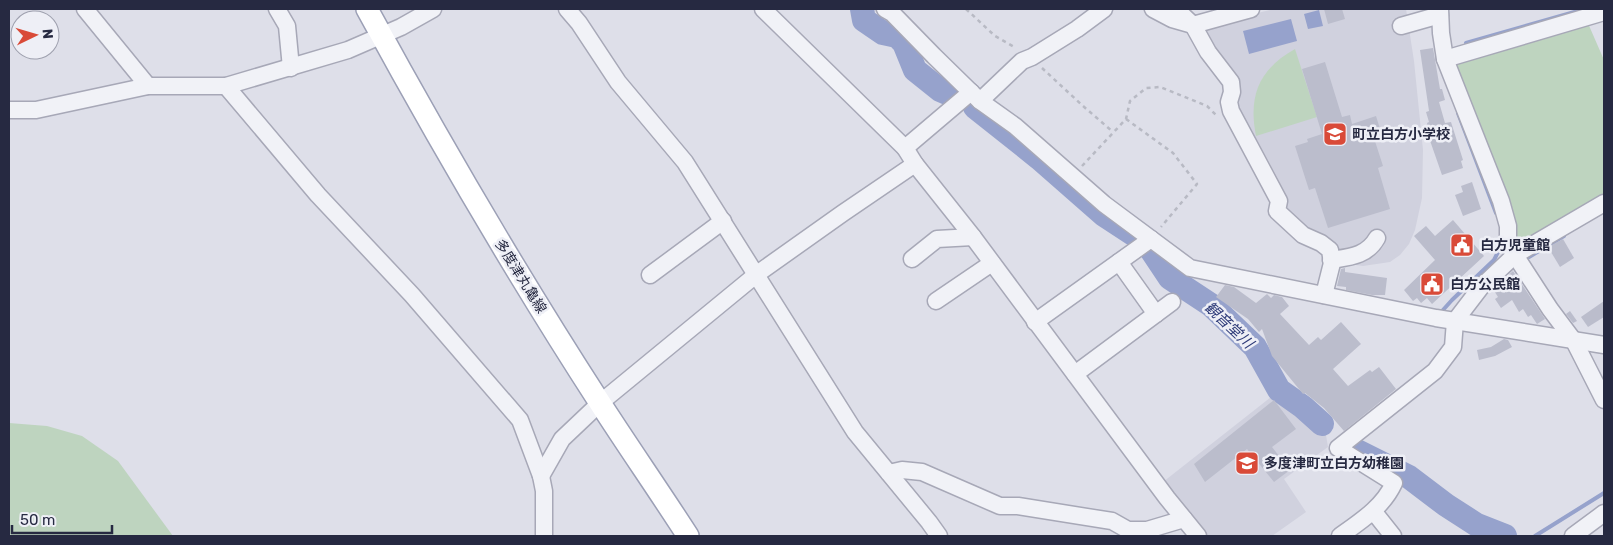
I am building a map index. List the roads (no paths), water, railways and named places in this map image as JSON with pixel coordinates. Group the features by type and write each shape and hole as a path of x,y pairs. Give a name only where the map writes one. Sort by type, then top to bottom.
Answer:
{"main road":[{"name":"多度津丸亀線","path":"367,9 429,123 506,253 600,403 688,536"}],"street":[{"path":"85,9 148,86"},
{"path":"277,9 287,26 291,68"},
{"path":"9,110 36,110 148,86 226,86 348,50 382,36 433,9"},
{"path":"567,9 579,23 618,82 685,162 855,432 939,536"},
{"path":"763,9 905,148 915,164 973,237 1074,374 1198,536"},
{"path":"885,9 892,13 976,96 1014,126 1104,204 1190,268 1454,320 1604,345"},
{"path":"905,148 1022,62 1032,58 1077,29 1104,9"},
{"path":"1153,9 1172,19 1193,25 1251,9"},
{"path":"1176,9 1193,25 1208,52 1231,82 1232,92 1229,102 1231,111 1279,201 1277,211 1302,235 1321,243 1330,250 1332,263 1324,295"},
{"path":"1401,26 1440,12 1440,33 1445,59 1501,201 1508,226 1508,244 1550,309 1574,341 1604,400"},
{"path":"1445,59 1604,12"},
{"path":"226,86 318,195 412,296 520,420 541,476 544,491 544,536"},
{"path":"541,476 562,439 600,403 757,274 915,164"},
{"path":"1342,536 1374,512 1389,494 1394,483 1338,448 1435,371 1454,346 1454,320 1515,255 1604,202"},
{"path":"650,275 723,222"},
{"path":"912,259 937,239 973,237"},
{"path":"1331,260 1362,254 1372,247 1377,238"},
{"path":"1035,322 1151,239"},
{"path":"1119,262 1156,314"},
{"path":"936,301 992,263"},
{"path":"1074,374 1172,302"},
{"path":"889,473 902,470 922,472 1000,506 1018,506 1112,521 1128,530 1147,530 1184,519"},
{"path":"1374,512 1393,536"},
{"path":"1573,536 1604,513"}],"water":[{"path":"1319,10 1323,26 1308,29 1304,14"},
{"path":"1291,19 1297,41 1249,54 1243,31"}],"waterway":[{"name":"観音堂川","path":"862,9 864,20 883,33 897,36 904,43 915,70 940,90 954,96"},
{"path":"1466,43 1585,9"},
{"name":"観音堂川","path":"975,107 1039,158 1104,215 1133,234"},
{"path":"1458,113 1496,213"},
{"path":"1529,257 1564,236"},
{"path":"1443,310 1494,260 1501,242"},
{"name":"観音堂川","path":"1152,251 1170,278 1211,305 1255,347 1279,390 1303,407 1322,424"},
{"name":"観音堂川","path":"1353,449 1409,477 1446,505 1477,525 1505,536"},
{"path":"1535,536 1604,493"}],"place":[{"name":"町立白方小学校","path":"1335,134"},
{"name":"白方児童館","path":"1462,245"},
{"name":"白方公民館","path":"1432,284"},
{"name":"多度津町立白方幼稚園","path":"1247,463"}]}
